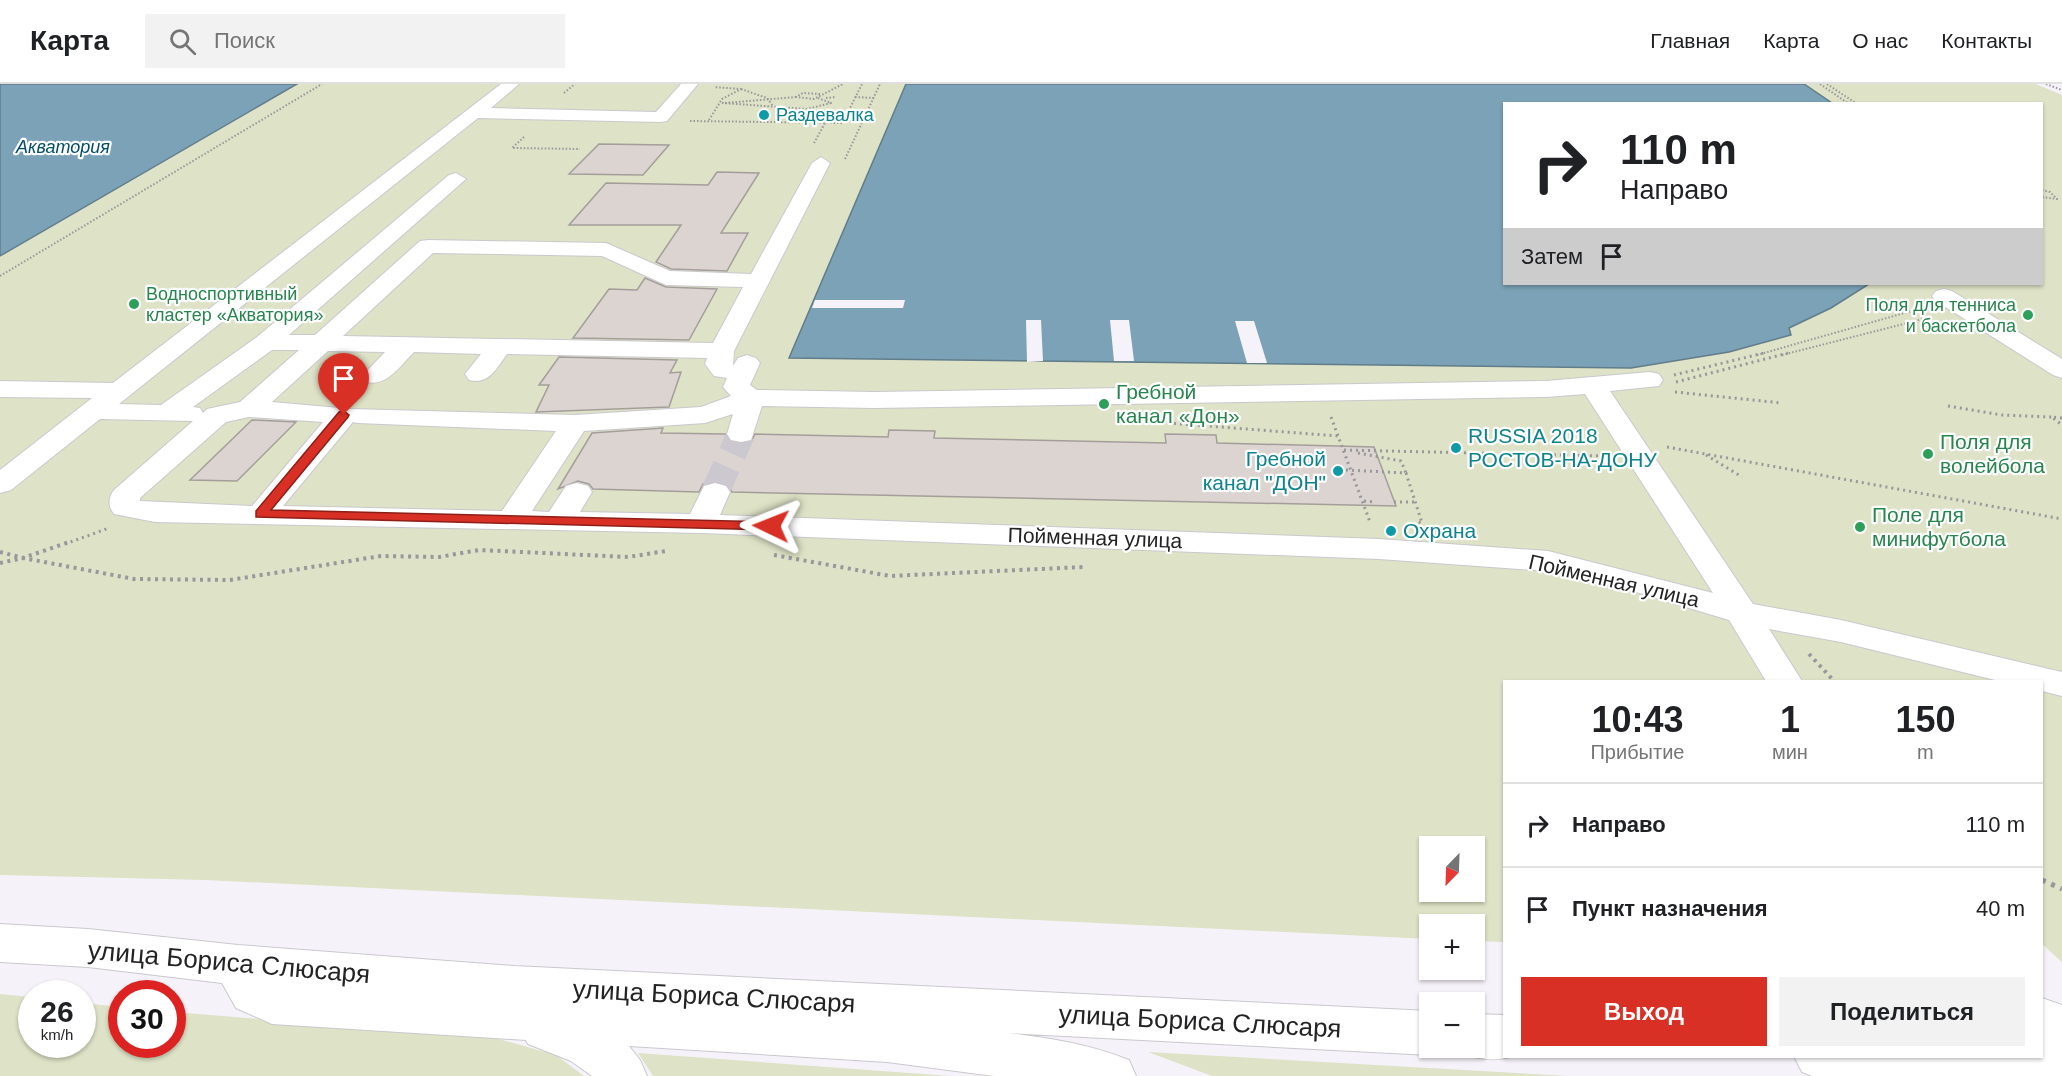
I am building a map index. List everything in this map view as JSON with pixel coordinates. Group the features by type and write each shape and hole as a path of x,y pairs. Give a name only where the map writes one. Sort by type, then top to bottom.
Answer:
{"street":[{"path":"0,484 122,391 511,84"},
{"path":"474,113 661,117 690,84"},
{"path":"743,392 718,364 721,351 821,163"},
{"path":"167,413 266,342 456,179"},
{"path":"249,409 428,246 606,250 666,278 758,281"},
{"path":"1951,301 2062,370"},
{"path":"266,342 721,351"},
{"path":"375,376 407,345"},
{"path":"478,374 500,347"},
{"path":"537,372 556,348"},
{"path":"596,372 611,350"},
{"path":"741,434 747,363"},
{"path":"1593,385 1783,680"},
{"path":"357,415 575,423 705,415 743,392 874,400 1662,385"},
{"path":"0,389 122,391"},
{"path":"96,411 217,415 249,409 344,415 261,514"},
{"name":"Пойменная улица","path":"217,415 126,496 125,508 155,513 701,524 1095,537 1376,530 1548,561 1646,584 1739,612 1840,631 2062,684"},
{"path":"511,520 575,423"},
{"path":"559,521 577,492"},
{"path":"701,524 715,492"},
{"name":"улица Бориса Слюсаря","path":"0,943 88,948 238,965 514,986 1419,1032"},
{"path":"238,965 246,987 255,997 272,1003 887,1040 1062,1062 1111,1076"},
{"path":"511,1018 579,1040 614,1062 622,1076"},
{"path":"2043,1019 2062,1028"},
{"path":"1485,1037 1503,1038"},
{"path":"1873,1058 2062,1063"}],"path":[{"path":"0,276 322,84"},
{"path":"722,103 767,98 808,99 843,84"},
{"path":"686,120 842,123 862,84"},
{"path":"1820,84 1846,102"},
{"path":"1827,84 1854,102"},
{"path":"2046,84 2062,90"},
{"path":"712,87 741,89 767,98 773,106"},
{"path":"709,121 722,103 722,99 741,89"},
{"path":"722,103 820,108 831,103 808,92 796,97"},
{"path":"826,99 836,97"},
{"path":"855,97 874,98"},
{"path":"843,120 864,120"},
{"path":"528,133 512,148 580,149"},
{"path":"2043,190 2050,192 2057,199 2043,197"},
{"path":"1662,385 1923,320 1951,301"},
{"path":"1662,385 1951,301"},
{"path":"1662,385 1782,404"},
{"path":"1320,392 1376,530"},
{"path":"1948,406 2002,416 2062,418"},
{"path":"2052,417 2062,425"},
{"path":"1344,450 1398,452 1634,448 1703,453 2062,519"},
{"path":"1344,450 1401,461"},
{"path":"1398,452 1422,523 1412,522"},
{"path":"1703,453 1742,477"},
{"path":"1346,470 1406,472"},
{"path":"1364,501 1375,502"},
{"path":"1394,502 1416,502"},
{"path":"0,563 23,558 155,513"},
{"path":"767,554 890,576 1096,566 1095,537"},
{"path":"0,552 134,579 230,580 381,556 439,557 479,550 628,558 669,551"},
{"path":"2043,880 2062,890"}],"green space":[{"name":"Гребной канал «Дон»","path":"0,84 2036,84 2062,95 2062,962 2043,945 2043,680 1503,680 1503,942 1485,941 1485,914 1419,914 1419,939 205,880 0,875"},
{"path":"0,994 18,996 18,1058 96,1058 96,1004 108,1006 108,1058 186,1058 186,1013 495,1038 556,1055 584,1076 0,1076"},
{"path":"1148,1052 1568,1076 1212,1076"},
{"path":"638,1053 950,1076 653,1076"}],"water":[{"name":"Акватория","path":"0,84 297,84 0,256"},
{"name":"Гребной канал «Дон»","path":"906,84 1804,84 1831,102 1503,102 1503,285 1867,285 1831,308 1789,328 1791,335 1729,352 1631,368 789,358"}],"pier":[{"path":"815,300 905,300 903,308 812,308"},
{"path":"1026,320 1041,320 1043,361 1027,362"},
{"path":"1110,320 1129,320 1134,361 1114,361"},
{"path":"1235,321 1254,321 1267,363 1247,363"}],"building":[{"path":"599,144 669,145 643,175 569,174"},
{"path":"717,172 759,173 721,233 748,233 727,271 671,269 656,262 681,225 569,225 606,183 708,185"},
{"path":"645,278 666,287 717,289 689,340 573,338 609,289 637,290"},
{"path":"559,357 677,360 670,373 681,372 669,407 536,412 549,385 539,385"},
{"path":"252,420 296,422 237,481 190,480"},
{"path":"663,428 661,433 725,434 729,441 741,444 751,442 755,434 888,437 889,430 935,431 934,438 1166,443 1165,434 1216,435 1217,443 1374,447 1396,506 732,492 727,484 716,481 703,484 699,492 593,489 589,484 578,481 558,489 592,433"}],"tunnel":[{"path":"715,492 741,434"}],"place":[{"name":"Раздевалка","path":"764,115"},
{"name":"Водноспортивный кластер «Акватория»","path":"134,304"},
{"name":"Поля для тенниса и баскетбола","path":"2028,315"},
{"name":"Гребной канал «Дон»","path":"1104,404"},
{"name":"RUSSIA 2018 РОСТОВ-НА-ДОНУ","path":"1456,448"},
{"name":"Поля для волейбола","path":"1928,454"},
{"name":"Гребной канал \"ДОН\"","path":"1338,471"},
{"name":"Поле для минифутбола","path":"1860,527"},
{"name":"Охрана","path":"1391,531"}],"route":[{"path":"344,415 261,514 771,526"}]}
